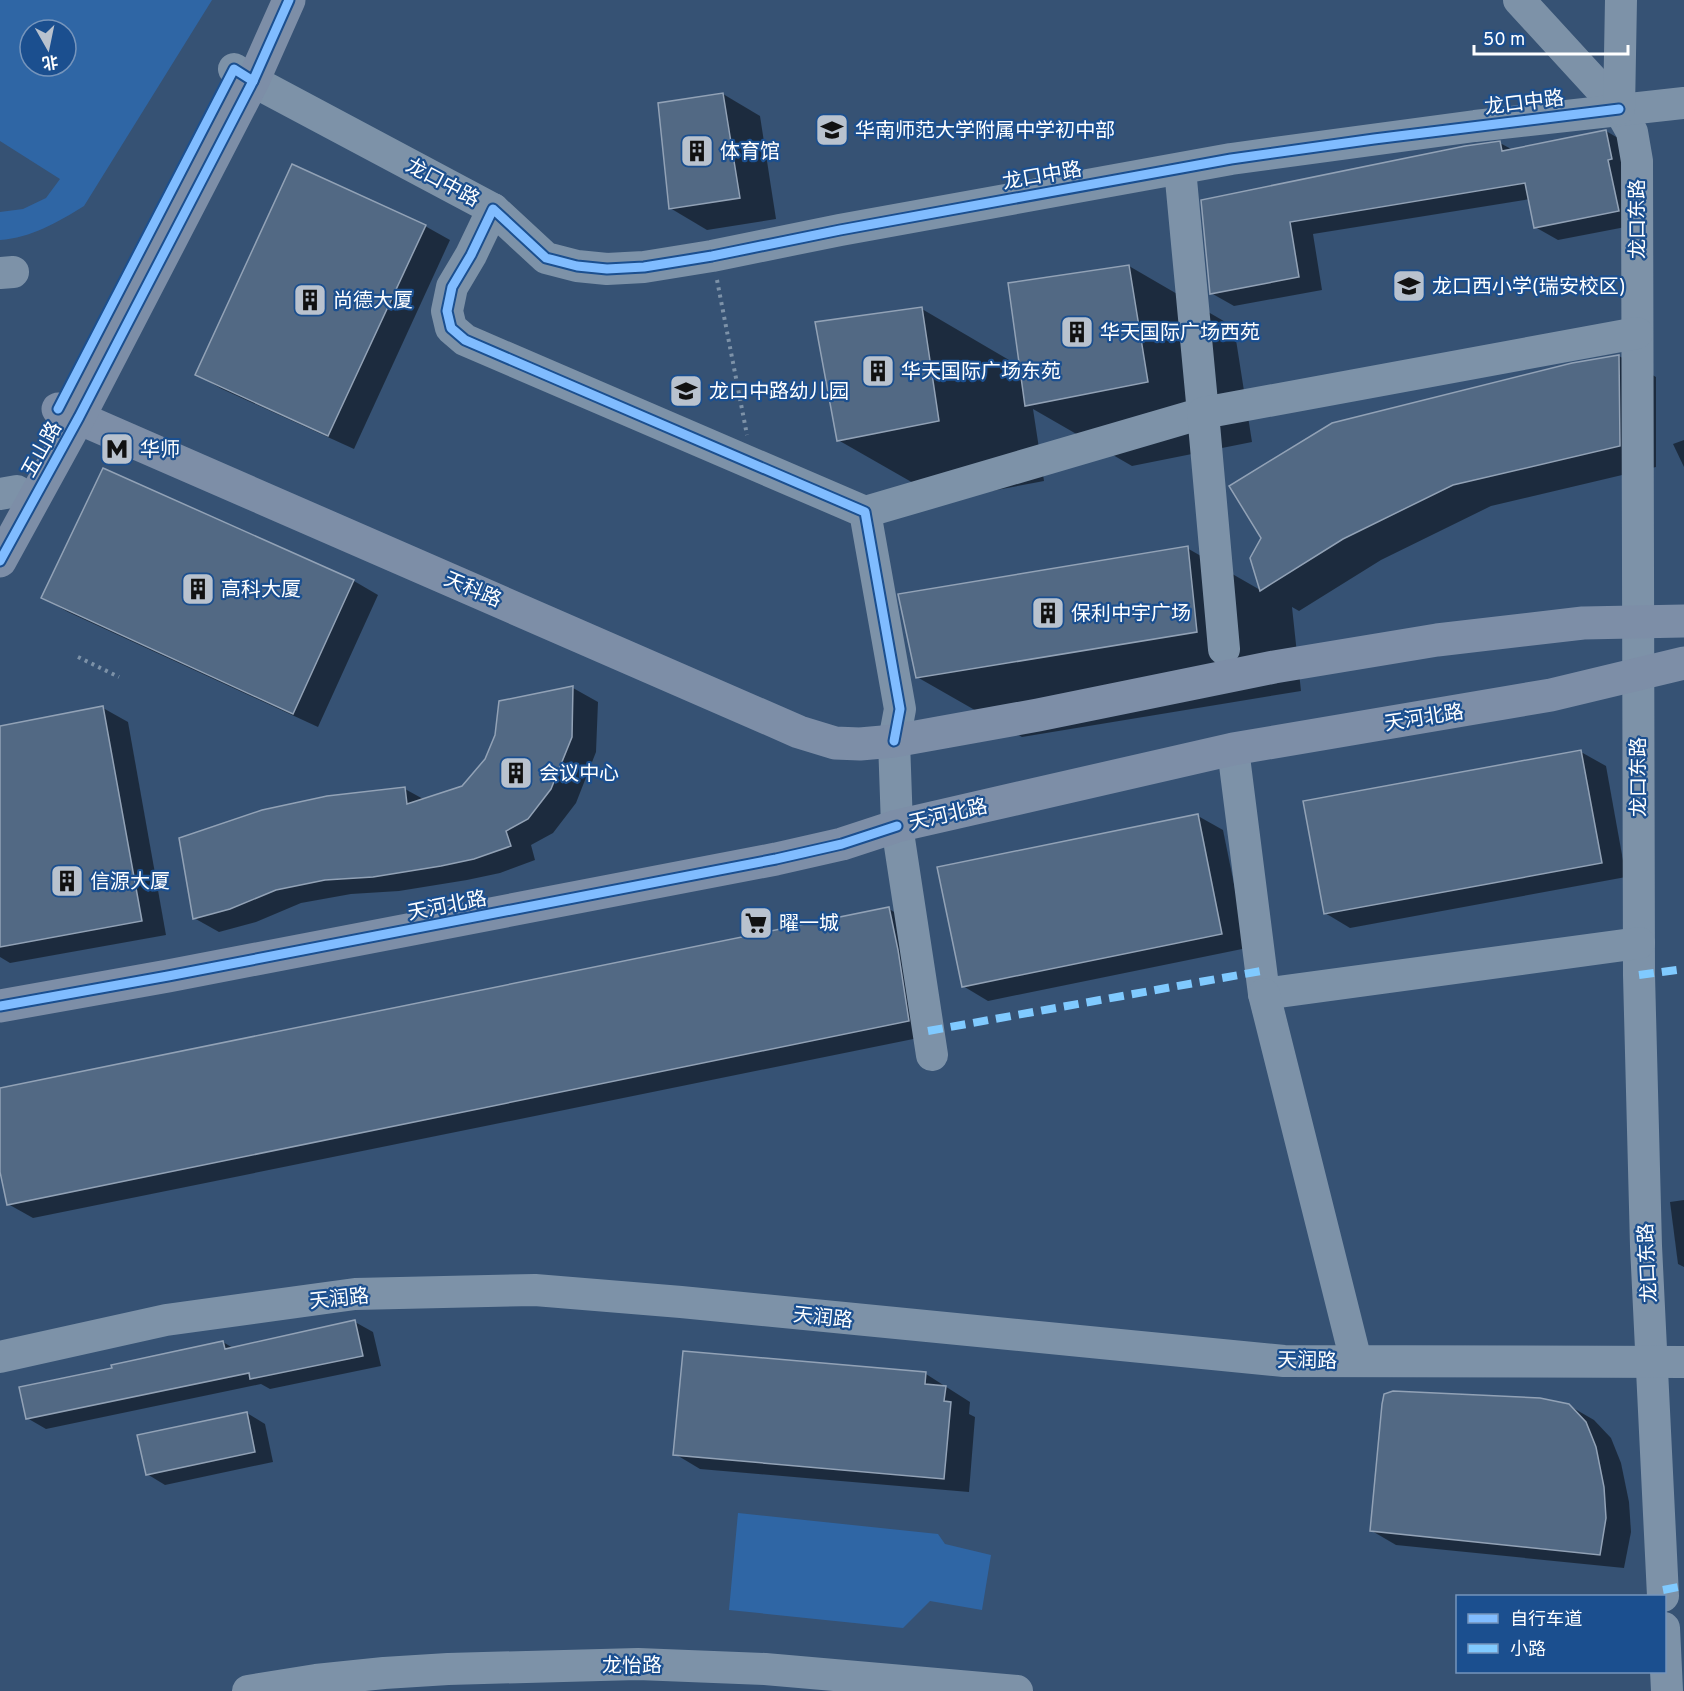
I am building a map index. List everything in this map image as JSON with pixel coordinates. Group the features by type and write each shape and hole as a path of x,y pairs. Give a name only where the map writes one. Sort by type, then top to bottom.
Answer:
{"main road":[{"name":"五山路","path":"243,75 264,0"},
{"name":"五山路","path":"0,561 68,413 243,75 289,0"},
{"name":"五山路","path":"6,500 68,413"},
{"name":"天科路","path":"68,413 799,732 835,743 860,744 894,741"},
{"path":"894,741 1038,715 1274,667 1437,640 1583,623 1684,621"},
{"name":"天河北路","path":"0,1006 191,972 766,861 842,844 897,826 1233,749 1551,695 1684,663"}],"street":[{"name":"龙口东路","path":"1519,0 1619,109 1632,132 1637,161 1639,943 1646,1246 1652,1361 1670,1591"},
{"path":"1619,109 1621,0"},
{"name":"龙口中路","path":"243,75 493,209 546,258 578,266 607,269 644,267 712,256 840,230 1251,156 1619,109 1684,103"},
{"path":"1180,168 1224,649"},
{"path":"493,209 471,255 452,287 447,311 452,328 465,340 865,512 1203,413 1637,333"},
{"path":"865,512 900,709 894,741 897,826 932,1055"},
{"path":"1233,749 1264,994 1356,1361"},
{"path":"1264,994 1639,943"},
{"name":"天润路","path":"0,1357 166,1320 355,1294 535,1290 681,1302 1284,1361 1684,1362"},
{"name":"天润路","path":"1652,1361 1684,1350"},
{"path":"1666,1649 1668,1691"},
{"name":"龙怡路","path":"248,1691 316,1680 384,1673 638,1664 765,1669 1017,1691"}],"path":[{"path":"712,256 753,464"},
{"path":"78,657 119,676"}],"shaded area":[{"path":"0,0 212,0 84,206 33,233 0,240 0,212 23,209 46,198 60,179 0,141"},
{"path":"738,1513 938,1534 945,1544 991,1555 982,1610 930,1601 903,1628 729,1610"}],"building":[{"name":"体育馆","path":"723,93 740,198 669,209 658,103"},
{"path":"1606,130 1612,159 1608,160 1619,211 1534,228 1525,183 1290,222 1299,277 1210,294 1201,200 1465,146 1500,141 1502,151"},
{"name":"尚德大厦","path":"292,164 426,225 328,436 195,375"},
{"name":"华天国际广场西苑","path":"1129,265 1148,382 1025,406 1008,283"},
{"name":"华天国际广场东苑","path":"922,307 939,421 837,441 815,322"},
{"path":"1619,355 1620,446 1453,485 1343,539 1260,591 1250,558 1261,538 1229,486 1332,423 1572,363"},
{"name":"高科大厦","path":"103,468 354,580 293,714 41,598"},
{"name":"保利中宇广场","path":"1188,546 1197,632 916,678 898,594"},
{"path":"573,686 572,737 551,789 528,819 506,831 511,846 474,859 441,866 373,877 325,880 276,890 230,909 193,919 179,838 262,810 327,796 405,787 407,804 462,786 485,759 495,735 499,701"},
{"path":"103,706 142,921 0,947 0,726"},
{"path":"1581,750 1602,863 1324,914 1303,801"},
{"path":"1198,814 1222,934 962,987 937,867"},
{"path":"889,907 909,1021 7,1205 0,1172 0,1088"},
{"path":"355,1320 363,1356 250,1379 249,1373 26,1419 19,1387 112,1368 111,1365 223,1341 225,1349"},
{"path":"683,1351 926,1372 925,1384 946,1386 944,1401 951,1402 944,1479 673,1455"},
{"path":"1393,1391 1540,1398 1569,1404 1586,1422 1596,1447 1604,1487 1606,1518 1600,1555 1370,1531 1382,1404 1384,1394"},
{"path":"247,1412 255,1452 146,1475 137,1435"}],"marked path":[{"path":"1639,975 1684,969"},
{"path":"928,1031 1261,971"},
{"path":"1663,1590 1684,1586"}],"cycle path":[{"path":"0,561 79,417 253,81 289,0"},
{"path":"58,409 234,69 253,81"},
{"path":"894,741 900,709 865,512 465,340 451,328 447,311 452,287 471,255 493,209 546,258 577,266 607,269 644,267 1231,159 1619,109"},
{"path":"0,1006 776,859 842,844 897,826"}],"place":[{"name":"华南师范大学附属中学初中部","path":"832,130"},
{"name":"体育馆","path":"697,151"},
{"name":"龙口西小学(瑞安校区)","path":"1409,286"},
{"name":"尚德大厦","path":"310,300"},
{"name":"华天国际广场西苑","path":"1077,332"},
{"name":"华天国际广场东苑","path":"878,371"},
{"name":"龙口中路幼儿园","path":"686,391"},
{"name":"华师","path":"117,449"},
{"name":"高科大厦","path":"198,589"},
{"name":"保利中宇广场","path":"1048,613"},
{"name":"会议中心","path":"516,773"},
{"name":"信源大厦","path":"67,881"},
{"name":"曜一城","path":"756,923"}]}
